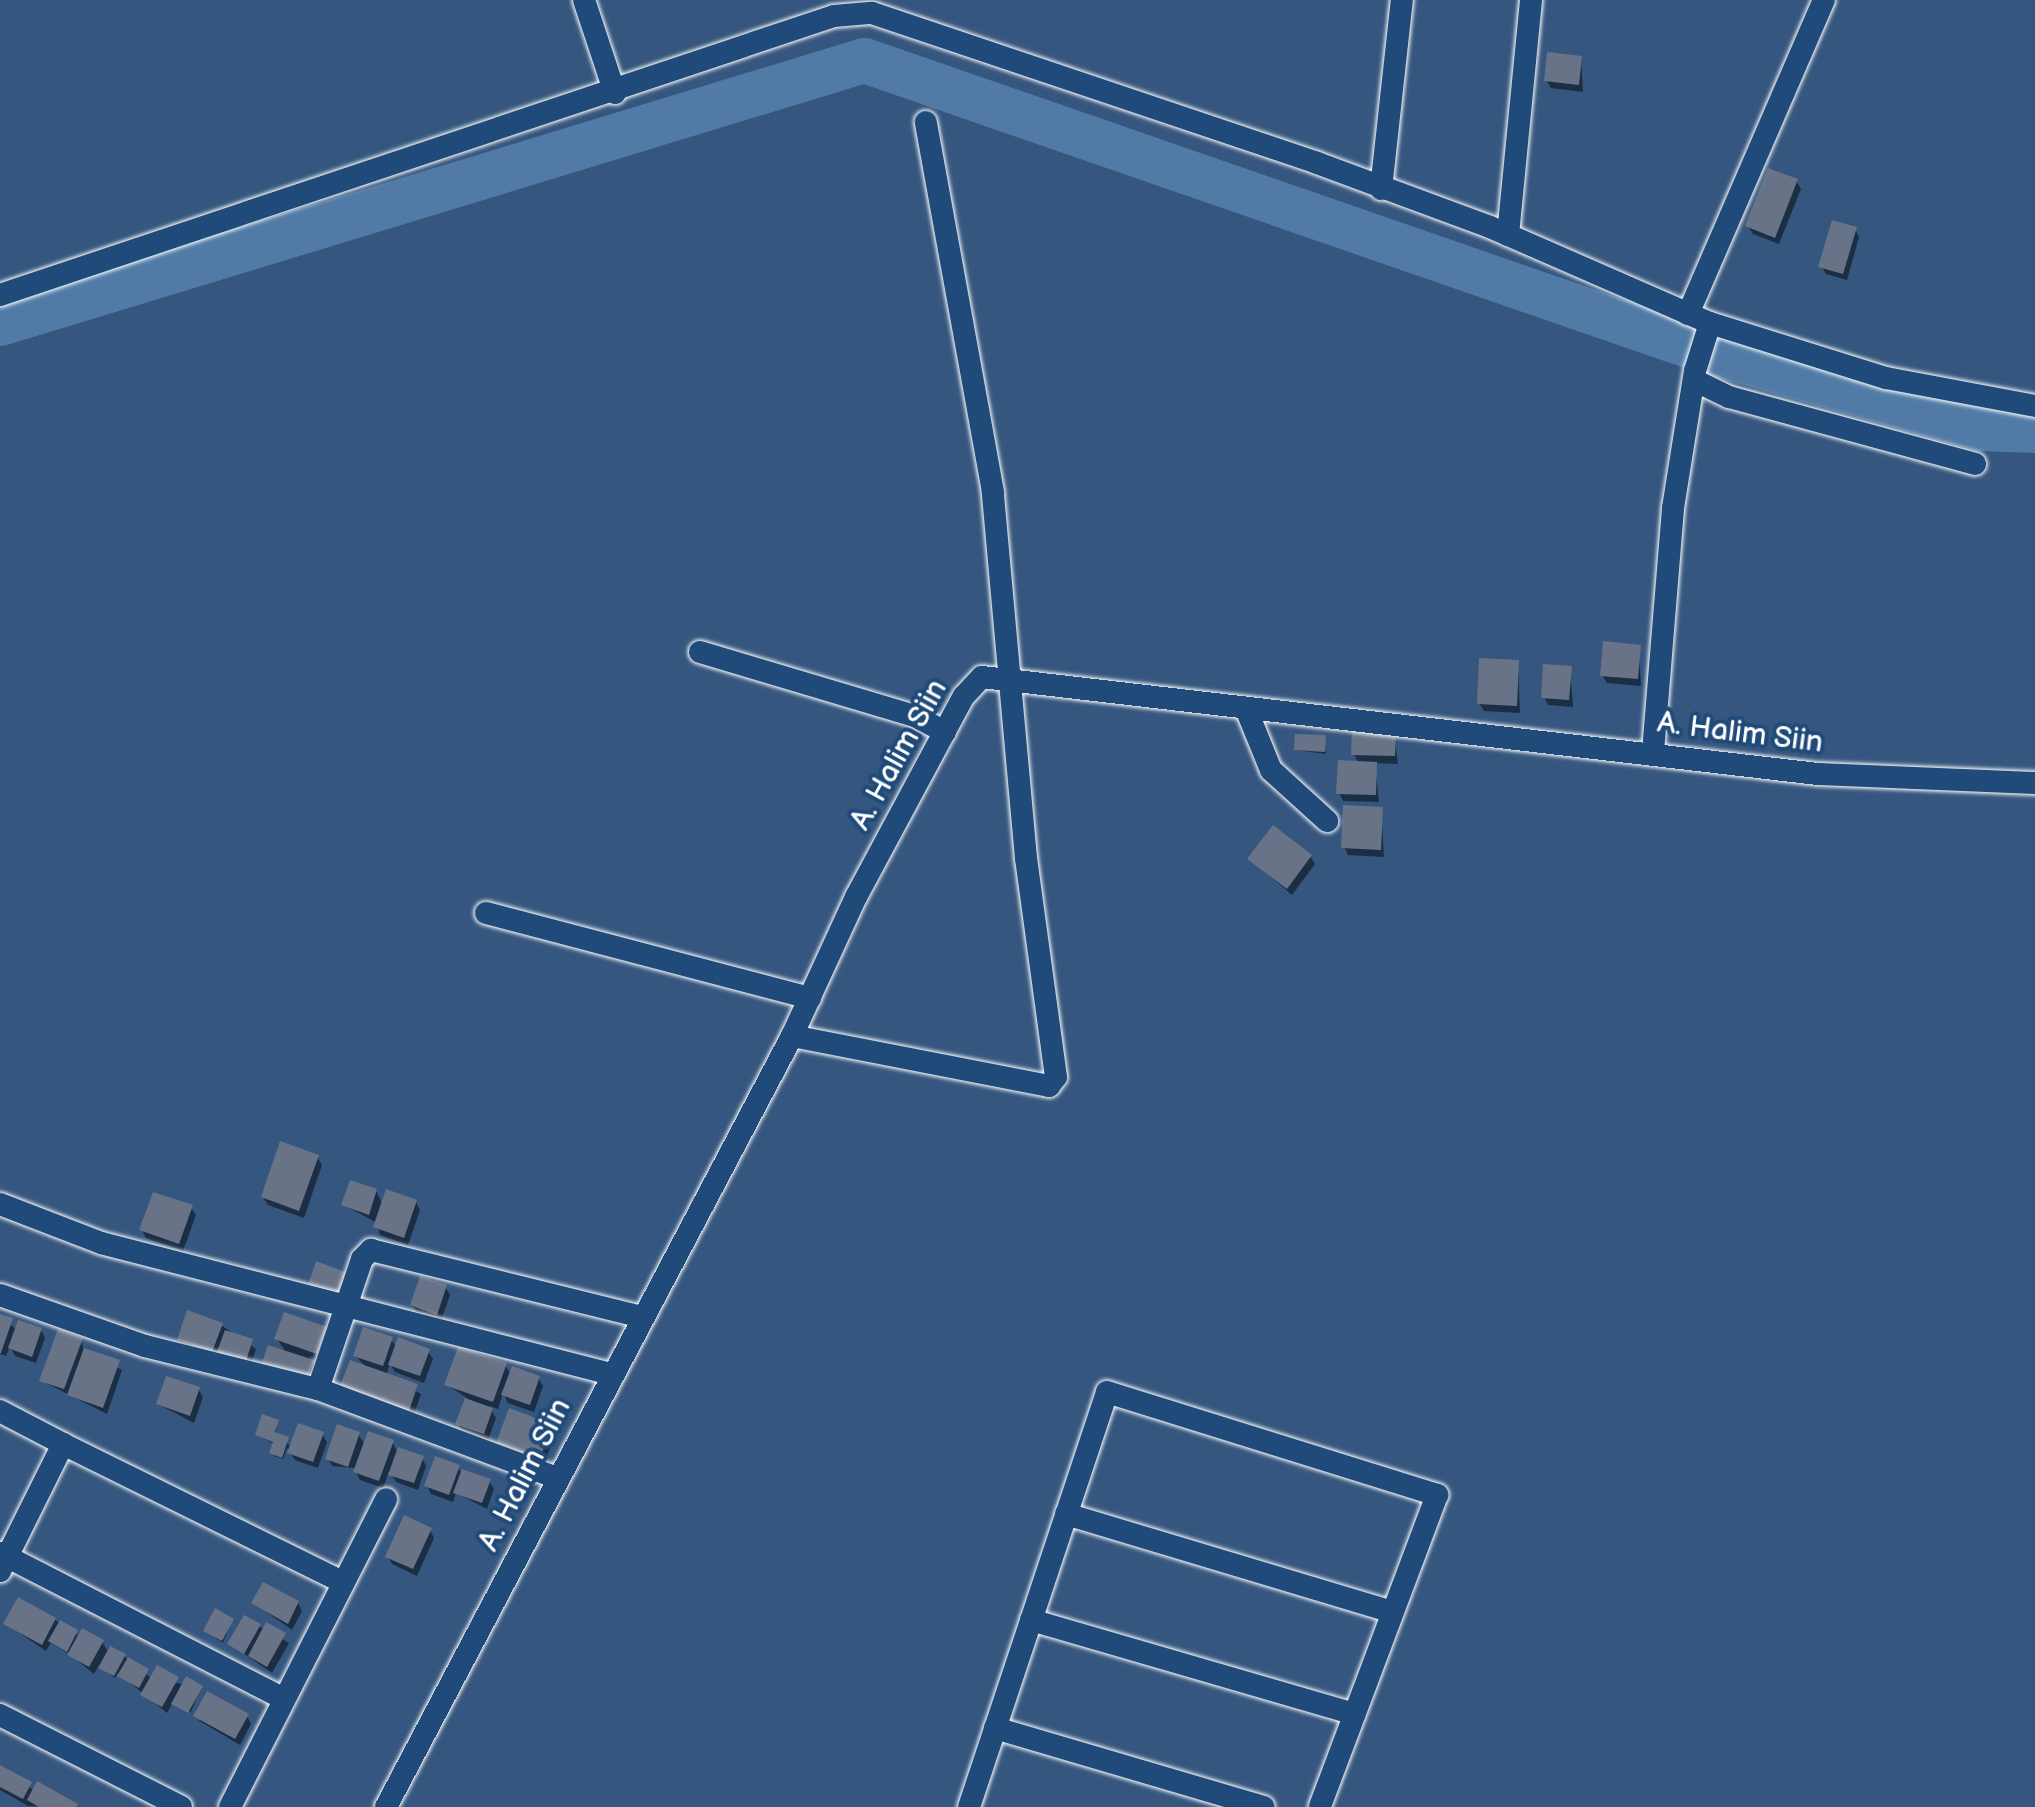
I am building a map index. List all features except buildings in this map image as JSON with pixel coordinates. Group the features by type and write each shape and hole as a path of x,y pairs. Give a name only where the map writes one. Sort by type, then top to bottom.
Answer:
{"street":[{"path":"584,0 615,93"},
{"path":"1381,189 1402,0"},
{"path":"1508,235 1532,0"},
{"path":"1653,752 1666,567 1701,326 1824,0"},
{"path":"0,294 615,93 834,16 872,13 1508,235 1701,326 1886,378 2035,406"},
{"path":"792,1036 1050,1086 1055,1081 1009,676 993,492 926,122"},
{"path":"1694,376 1729,397 1975,464"},
{"path":"700,652 931,724"},
{"name":"A. Halim Siin","path":"386,1807 792,1036 931,724 973,684 1009,676 1247,711 1653,752 1818,774 2035,784"},
{"path":"1247,711 1271,770 1327,821"},
{"path":"486,913 810,998"},
{"path":"0,1204 101,1243 345,1310 611,1374"},
{"path":"318,1390 362,1258 372,1250 642,1317"},
{"path":"0,1295 160,1350 318,1390 557,1478"},
{"path":"969,1807 1107,1392 1437,1495 1320,1807"},
{"path":"0,1411 344,1583"},
{"path":"63,1444 2,1560 284,1699"},
{"path":"230,1807 386,1500"},
{"path":"1066,1514 1392,1612"},
{"path":"1031,1620 1355,1714"},
{"path":"0,1715 181,1807"},
{"path":"995,1728 1264,1807"}],"waterway":[{"path":"0,323 864,60 1696,348 1980,428 2035,430"}]}
